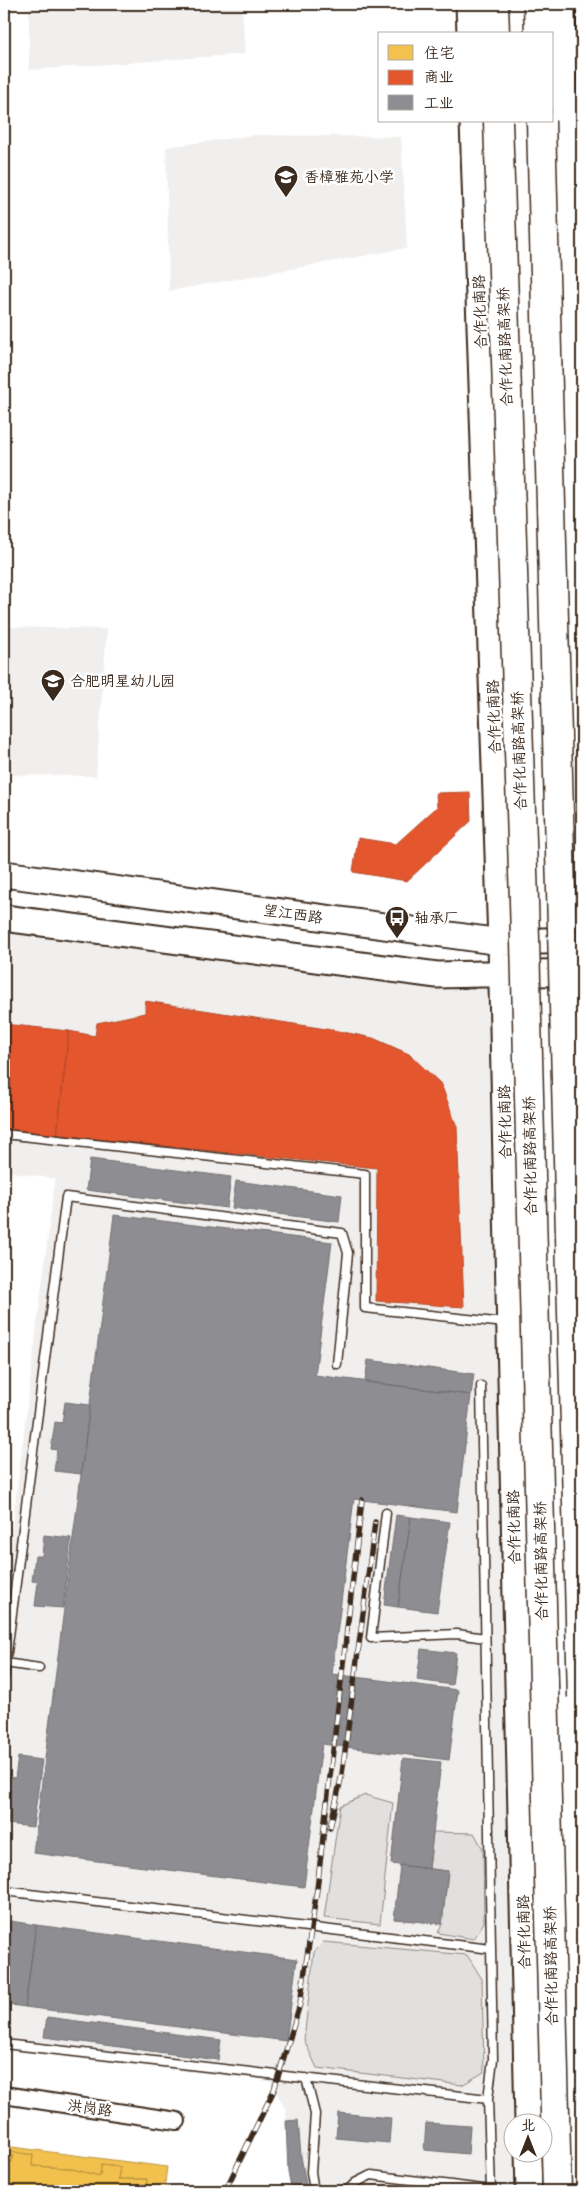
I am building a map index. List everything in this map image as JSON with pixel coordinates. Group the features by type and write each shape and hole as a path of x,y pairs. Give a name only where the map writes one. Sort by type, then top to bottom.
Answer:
{"highway":[{"path":"494,4 495,32"},
{"path":"538,4 539,32"},
{"name":"合作化南路高架桥","path":"498,122 524,892 557,2191"},
{"path":"541,122 582,1697"},
{"path":"572,1296 582,1412"}],"main road":[{"path":"469,4 470,32"},
{"path":"562,4 576,313 582,941"},
{"name":"合作化南路","path":"473,122 502,942 528,2112"},
{"name":"望江西路","path":"4,874 502,942 582,941"},
{"path":"4,918 437,975 582,972"},
{"path":"528,2162 529,2191"}],"street":[{"name":"洪岗路","path":"4,2095 177,2120"}],"lane":[{"path":"4,1134 365,1174 365,1308 510,1323"},
{"path":"4,1675 66,1197 342,1233 348,1253 337,1364"},
{"path":"347,2191 355,2183 371,2175 443,2188 491,2191 488,2099 493,2059 481,1386"},
{"path":"386,1513 371,1638 457,1634 486,1638"},
{"path":"5,1663 39,1668"},
{"path":"4,1891 491,1949"},
{"path":"4,2044 488,2099"},
{"path":"306,2078 315,2114 311,2172 314,2191"}],"shaded area":[{"path":"29,4 242,4 245,54 29,70"},
{"path":"582,36 582,163 566,163 563,37"},
{"name":"香樟雅苑小学","path":"255,135 401,137 407,248 169,291 166,147"},
{"name":"合肥明星幼儿园","path":"4,627 107,629 96,776 4,775"},
{"path":"4,918 502,973 528,2112 504,2112 504,2162 528,2162 529,2191 292,2191 288,2172 286,2110 270,2081 4,2050 4,1594 55,1179 4,1171"},
{"path":"365,1795 393,1803 380,1924 324,1918 340,1806"},
{"path":"433,1832 474,1833 483,1849 484,1922 474,1939 438,1933 442,1924 448,1871 429,1869"},
{"path":"324,1942 467,1955 482,1979 484,2072 462,2085 317,2068 304,2040 314,1952"}],"building: 住宅":[{"path":"4,2146 167,2167 164,2191 146,2191 147,2179 118,2179 120,2167 101,2165 100,2176 68,2168 32,2166 33,2155 14,2152 12,2162 4,2161"},
{"path":"14,2152 33,2155 32,2166 68,2168 100,2176 101,2165 120,2167 118,2179 147,2179 146,2191 55,2191 37,2189 37,2191 4,2191 4,2161 12,2162"}],"building: 商业":[{"path":"470,792 471,821 407,881 353,872 358,838 396,844 437,807 436,793"},
{"path":"145,1001 373,1038 409,1054 441,1084 457,1127 464,1307 376,1301 377,1168 57,1135 69,1031 95,1036 97,1023 145,1013"},
{"path":"4,1024 69,1031 57,1135 4,1129"}],"building: 工业":[{"path":"90,1159 231,1177 227,1208 86,1190"},
{"path":"236,1181 342,1195 339,1222 232,1208"},
{"path":"114,1215 332,1242 315,1375 471,1395 457,1512 354,1499 332,1674 458,1690 449,1760 322,1744 304,1887 33,1853"},
{"path":"368,1360 474,1374 471,1395 365,1382"},
{"path":"65,1402 90,1405 81,1474 54,1471 57,1450 51,1449 55,1422 62,1423"},
{"path":"396,1515 411,1517 398,1607 384,1605"},
{"path":"411,1517 450,1522 437,1612 398,1607"},
{"path":"44,1535 71,1538 63,1608 35,1606 38,1582 32,1581 35,1556 42,1556"},
{"path":"421,1649 456,1653 452,1685 417,1680"},
{"path":"18,1757 42,1760 33,1827 7,1824 10,1803 4,1803 7,1777 15,1778"},
{"path":"403,1758 441,1762 429,1869 391,1864"},
{"path":"400,1865 448,1871 442,1924 394,1919"},
{"path":"4,1920 36,1925 25,2007 4,2004"},
{"path":"36,1925 297,1959 286,2041 25,2007"},
{"path":"47,2017 221,2040 218,2060 44,2037"},
{"path":"338,2113 391,2118 389,2143 336,2138"},
{"path":"298,2120 301,2156 307,2191 292,2191 288,2172 286,2121"},
{"path":"426,2123 470,2126 468,2154 424,2150"},
{"path":"395,2187 430,2191 394,2191"}],"railway":[{"path":"225,2191 274,2090 300,2004 317,1889 362,1500"},
{"path":"330,1828 342,1774 375,1522"}],"place":[{"name":"香樟雅苑小学","path":"286,198"},
{"name":"合肥明星幼儿园","path":"53,702"},
{"name":"轴承厂","path":"397,939"}]}
